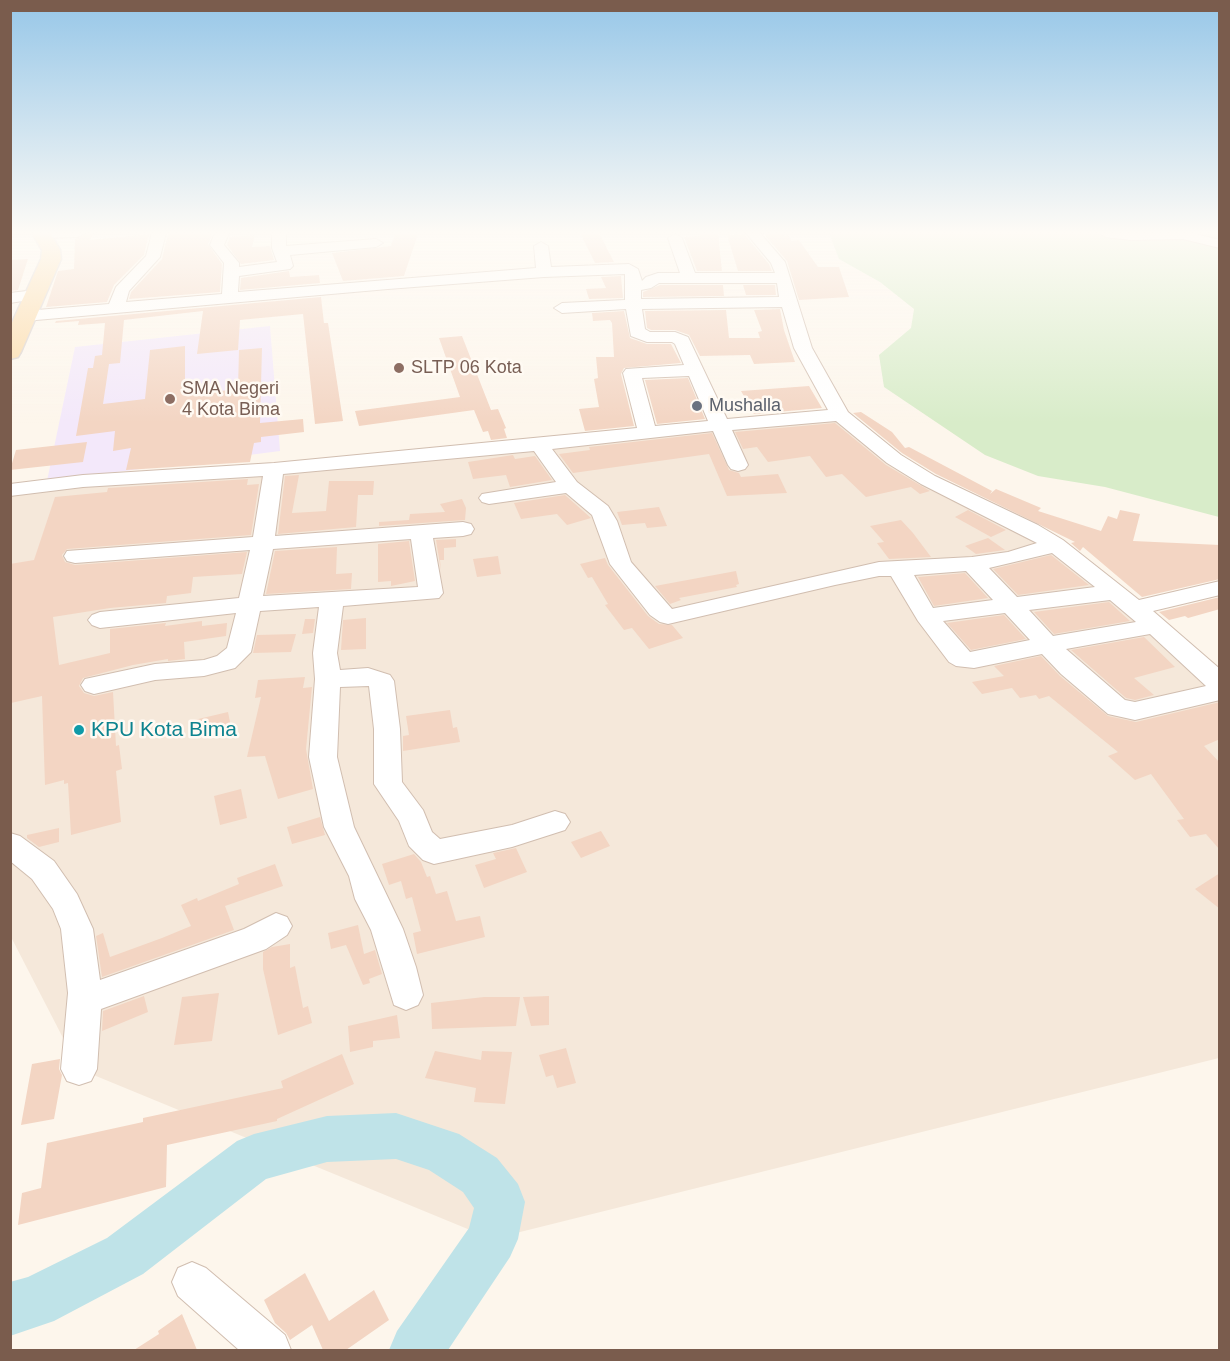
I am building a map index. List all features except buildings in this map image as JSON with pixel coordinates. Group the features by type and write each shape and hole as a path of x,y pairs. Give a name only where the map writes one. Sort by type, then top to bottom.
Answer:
{"main road":[{"path":"10,352 34,297"}],"street":[{"path":"116,307 120,297"},
{"path":"25,316 234,297"},
{"path":"562,308 624,297"},
{"path":"632,297 639,334 678,338 738,465"},
{"path":"666,297 788,302"},
{"path":"787,297 803,348 840,415 894,459 928,480 981,508 1030,530 1055,545 1135,608 1207,671 1220,686"},
{"path":"646,432 632,373 694,370"},
{"path":"10,490 83,481 274,469 840,415"},
{"path":"539,445 570,486 600,512 606,521 621,564 658,610 668,617 879,569 972,564 1010,558 1055,545"},
{"path":"94,685 155,672 184,671 226,662 239,652 263,544 274,469"},
{"path":"489,498 570,486"},
{"path":"75,556 463,529"},
{"path":"100,620 249,604 431,593 421,532"},
{"path":"972,564 1050,644 1070,668 1108,703 1122,710 1135,711 1220,691"},
{"path":"899,569 926,616 958,656 965,660 1155,626"},
{"path":"1135,608 1220,588"},
{"path":"926,616 1012,607 1116,592"},
{"path":"332,599 325,652 328,679 323,756 339,827 364,876 371,899 387,928 400,967 406,995"},
{"path":"328,679 368,676 381,681 387,729 388,784 413,818 419,838 434,852 512,836 555,822"},
{"path":"10,844 43,870 66,903 77,929 84,1000 79,1069"},
{"path":"84,1000 255,939 276,926"},
{"path":"192,1282 270,1350"}],"shaded area":[{"name":"SMA Negeri 4 Kota Bima","path":"270,326 280,451 47,481 75,347"},
{"path":"840,415 869,440 1055,545 1219,687 1219,1058 492,1239 79,1069 11,937 11,492"}],"green space":[{"path":"898,297 1219,297 1219,517 1105,487 1038,476 985,455 884,387 879,355 911,328 914,309"}],"waterway":[{"path":"10,1309 35,1302 125,1256 254,1158 327,1139 396,1136 442,1151 480,1175 500,1202 492,1239 416,1350"}],"place":[{"name":"SLTP 06 Kota","path":"399,368"},
{"name":"SMA Negeri 4 Kota Bima","path":"170,399"},
{"name":"Mushalla","path":"697,406"},
{"name":"KPU Kota Bima","path":"79,730"}]}
